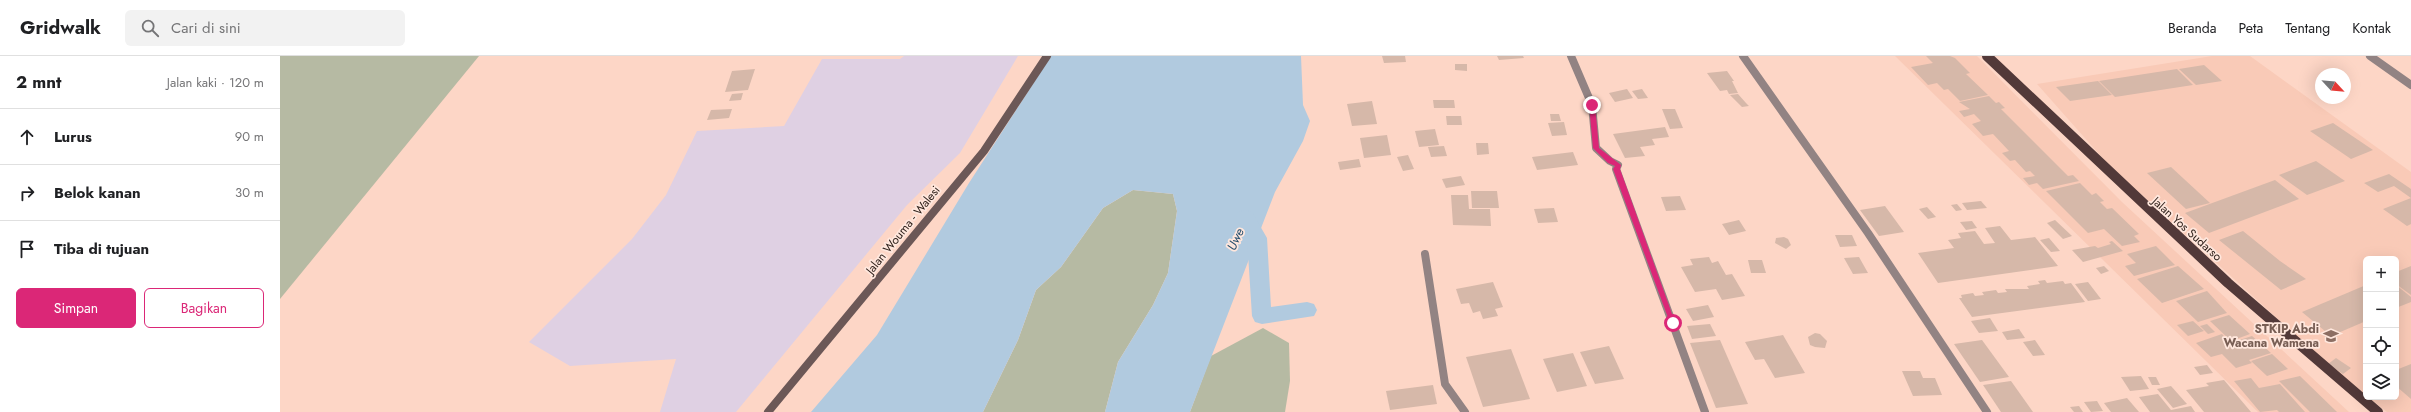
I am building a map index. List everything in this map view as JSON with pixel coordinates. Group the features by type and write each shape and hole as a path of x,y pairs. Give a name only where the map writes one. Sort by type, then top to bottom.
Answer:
{"main road":[{"name":"Jalan Yos Sudarso","path":"1987,56 2142,205 2305,351 2378,412"}],"street":[{"name":"Jalan Wouma - Walesi","path":"768,412 984,150 1048,56"},
{"path":"1571,56 1592,105 1596,148 1610,162 1618,165 1616,169 1705,412"},
{"path":"1743,56 1868,233 1984,412"},
{"path":"2370,56 2411,85"},
{"path":"1425,254 1446,384 1466,412"}],"shaded area":[{"path":"904,56 1018,56 960,153 907,205 736,412 660,412 676,359 570,366 529,342 632,239 666,195 697,131 784,126 822,59 900,59"},
{"path":"1895,56 1977,56 2122,202 2349,412 2258,412"},
{"path":"2212,56 2250,56 2411,172 2411,412 2387,412 2372,400 2399,400 2399,256 2363,256 2363,393 2326,363 2107,163 2037,84"}],"green space":[{"path":"280,56 479,56 280,299"},
{"path":"1133,190 1173,194 1177,211 1168,273 1153,305 1118,362 1105,412 983,412 1018,340 1036,290 1061,267 1103,208"},
{"path":"1263,328 1289,343 1290,381 1285,412 1190,412 1211,356"}],"water":[{"name":"Uwe","path":"1051,56 1301,56 1303,105 1310,121 1303,141 1275,192 1190,412 1105,412 1118,362 1153,305 1168,273 1177,211 1173,194 1133,190 1103,208 1061,267 1036,290 1018,340 983,412 811,412 877,335 969,183"}],"building":[{"path":"1382,56 1405,56 1406,62 1384,63"},
{"path":"1497,56 1523,56 1524,58 1499,60"},
{"path":"1926,56 1950,56 1955,58 1970,73 1966,74 1988,95 1960,101 1948,89 1944,90 1937,83 1928,85 1911,67 1933,63"},
{"path":"1455,64 1467,64 1467,71 1455,70"},
{"path":"2204,65 2222,81 2196,85 2179,69"},
{"path":"755,69 748,90 725,92 732,71"},
{"path":"2177,69 2193,85 2115,97 2099,81"},
{"path":"1727,71 1734,81 1732,81 1738,93 1729,94 1727,90 1720,91 1707,73"},
{"path":"2098,81 2112,95 2070,101 2056,87"},
{"path":"1627,89 1633,98 1615,102 1609,93"},
{"path":"1642,89 1648,98 1638,99 1632,91"},
{"path":"743,93 741,100 729,101 732,94"},
{"path":"1738,94 1749,106 1742,107 1730,95"},
{"path":"1989,96 1996,103 1999,102 2005,108 2001,109 2068,176 2073,175 2079,181 2043,189 2037,183 2029,185 2023,178 2035,176 2030,171 2026,172 2015,160 2010,161 2002,153 2009,151 1993,134 1983,136 1972,124 1981,121 1974,114 1964,117 1959,111 1970,109 1959,102"},
{"path":"1433,100 1454,100 1455,108 1434,108"},
{"path":"1372,101 1377,124 1352,126 1347,104"},
{"path":"732,109 729,118 707,120 711,110"},
{"path":"1662,109 1675,109 1683,128 1670,129"},
{"path":"1550,114 1559,114 1561,121 1551,121"},
{"path":"1446,116 1461,116 1462,125 1447,125"},
{"path":"1564,122 1567,135 1552,136 1548,123"},
{"path":"2333,123 2373,150 2351,159 2310,131"},
{"path":"1665,127 1669,137 1652,139 1655,145 1640,147 1645,156 1625,158 1613,134"},
{"path":"1435,129 1439,145 1419,147 1415,131"},
{"path":"1387,135 1391,155 1364,158 1360,138"},
{"path":"1476,143 1488,143 1489,154 1477,155"},
{"path":"1444,146 1447,156 1431,157 1428,147"},
{"path":"1573,152 1578,165 1537,170 1532,157"},
{"path":"1408,155 1414,169 1403,171 1397,157"},
{"path":"1359,159 1361,167 1340,170 1338,162"},
{"path":"2316,161 2345,181 2307,195 2279,175"},
{"path":"2171,167 2210,203 2186,209 2147,173"},
{"path":"2389,174 2411,189 2411,198 2394,186 2378,192 2364,183"},
{"path":"1461,176 1465,185 1446,188 1442,179"},
{"path":"2275,180 2299,199 2209,233 2185,213"},
{"path":"2080,183 2092,195 2096,193 2104,201 2100,202 2107,209 2112,208 2139,234 2134,236 2140,242 2122,246 2104,229 2088,233 2046,191"},
{"path":"1471,191 1497,191 1499,208 1472,208"},
{"path":"1451,195 1468,195 1469,209 1490,209 1491,226 1453,225"},
{"path":"1680,196 1686,210 1666,211 1661,197"},
{"path":"2411,198 2411,224 2407,226 2383,209"},
{"path":"1981,201 1987,208 1967,210 1962,203"},
{"path":"1957,204 1962,210 1956,211 1951,205"},
{"path":"1885,206 1904,232 1879,236 1860,210"},
{"path":"1927,207 1936,217 1928,219 1919,209"},
{"path":"1554,208 1558,222 1538,223 1534,209"},
{"path":"1739,220 1746,231 1729,235 1722,224"},
{"path":"2055,220 2072,236 2063,239 2047,223"},
{"path":"1972,221 1977,228 1966,230 1960,222"},
{"path":"2000,226 2011,240 2035,237 2058,266 1938,283 1918,253 1954,248 1948,240 1961,238 1958,233 1975,231 1984,244 1995,243 1985,228"},
{"path":"2243,231 2280,261 2306,279 2281,290 2219,240"},
{"path":"1835,235 1852,235 1857,246 1840,247"},
{"path":"1784,237 1788,239 1791,245 1786,249 1775,243 1776,238"},
{"path":"2049,238 2060,251 2051,252 2040,240"},
{"path":"2112,241 2123,251 2083,262 2072,250 2095,246 2098,248 2111,244 2109,242"},
{"path":"2156,246 2175,265 2134,276 2125,266 2136,263 2127,254"},
{"path":"1709,257 1712,263 1718,261 1726,275 1732,274 1745,296 1722,300 1716,289 1695,292 1681,267 1693,265 1690,259"},
{"path":"1859,257 1868,273 1853,274 1844,258"},
{"path":"1748,260 1762,260 1766,273 1751,273"},
{"path":"2104,266 2109,271 2101,274 2096,268"},
{"path":"2178,266 2204,289 2162,303 2137,279"},
{"path":"2411,266 2411,295 2399,286 2399,271"},
{"path":"2045,280 2047,283 2063,281 2065,284 2071,283 2085,302 1972,317 1959,298 1962,298 1961,295 1973,293 1975,296 1984,295 1982,292 1996,290 1998,293 2007,292 2005,289 2029,289 2027,286 2040,284 2038,281"},
{"path":"1493,282 1503,307 1495,309 1498,316 1483,319 1480,311 1473,313 1469,303 1461,304 1456,289"},
{"path":"2088,282 2101,299 2088,301 2075,284"},
{"path":"2363,286 2363,322 2331,336 2302,312"},
{"path":"2399,287 2411,297 2411,302 2399,307"},
{"path":"2207,291 2227,313 2198,322 2176,301"},
{"path":"1708,305 1714,317 1693,321 1686,309"},
{"path":"2229,315 2250,334 2231,341 2210,321"},
{"path":"1990,318 1998,331 1979,333 1971,321"},
{"path":"2193,321 2204,331 2188,336 2177,325"},
{"path":"1710,324 1716,336 1692,339 1687,326"},
{"path":"2207,324 2215,332 2208,334 2200,326"},
{"path":"2019,329 2025,338 2007,340 2002,332"},
{"path":"1815,333 1820,334 1827,341 1825,348 1810,345 1808,337"},
{"path":"2222,334 2230,343 2252,336 2271,353 2249,360 2252,363 2236,368 2222,354 2211,357 2196,343"},
{"path":"1783,335 1805,373 1775,378 1764,359 1755,360 1745,342"},
{"path":"1720,340 1748,404 1716,408 1690,343"},
{"path":"1982,340 2009,377 1980,382 1954,344"},
{"path":"2035,340 2045,355 2033,356 2023,342"},
{"path":"1609,346 1624,379 1595,384 1580,352"},
{"path":"1511,349 1530,399 1483,407 1466,357"},
{"path":"1573,353 1587,386 1557,392 1543,359"},
{"path":"2272,354 2288,369 2267,376 2251,361"},
{"path":"2336,358 2351,368 2343,374 2328,364"},
{"path":"2411,364 2411,399 2399,389 2399,369"},
{"path":"2207,365 2213,373 2200,375 2194,367"},
{"path":"1902,371 1920,371 1923,378 1935,378 1942,395 1913,396"},
{"path":"2141,376 2149,389 2130,391 2121,377"},
{"path":"2300,376 2337,412 2310,412 2279,381"},
{"path":"2148,377 2156,377 2160,385 2152,385"},
{"path":"2251,378 2259,388 2280,384 2305,412 2279,412 2277,410 2260,412 2234,381"},
{"path":"2224,380 2251,412 2204,412 2186,390 2209,386 2206,383"},
{"path":"2011,381 2033,412 2001,412 1983,385"},
{"path":"1433,385 1437,404 1390,410 1386,391"},
{"path":"2171,386 2187,404 2173,408 2157,389"},
{"path":"2158,394 2171,410 2191,406 2195,412 2150,412 2139,397"},
{"path":"2127,398 2139,412 2111,412 2104,403"},
{"path":"2097,401 2103,411 2091,412 2084,402"},
{"path":"2079,406 2083,412 2074,412 2070,407"}],"waterway":[{"name":"Uwe","path":"1245,217 1257,238 1262,316 1307,310"}],"place":[{"name":"STKIP Abdi Wacana Wamena","path":"2331,336"}],"route":[{"path":"1592,105 1596,148 1610,162 1618,165 1616,169 1673,323"}]}
